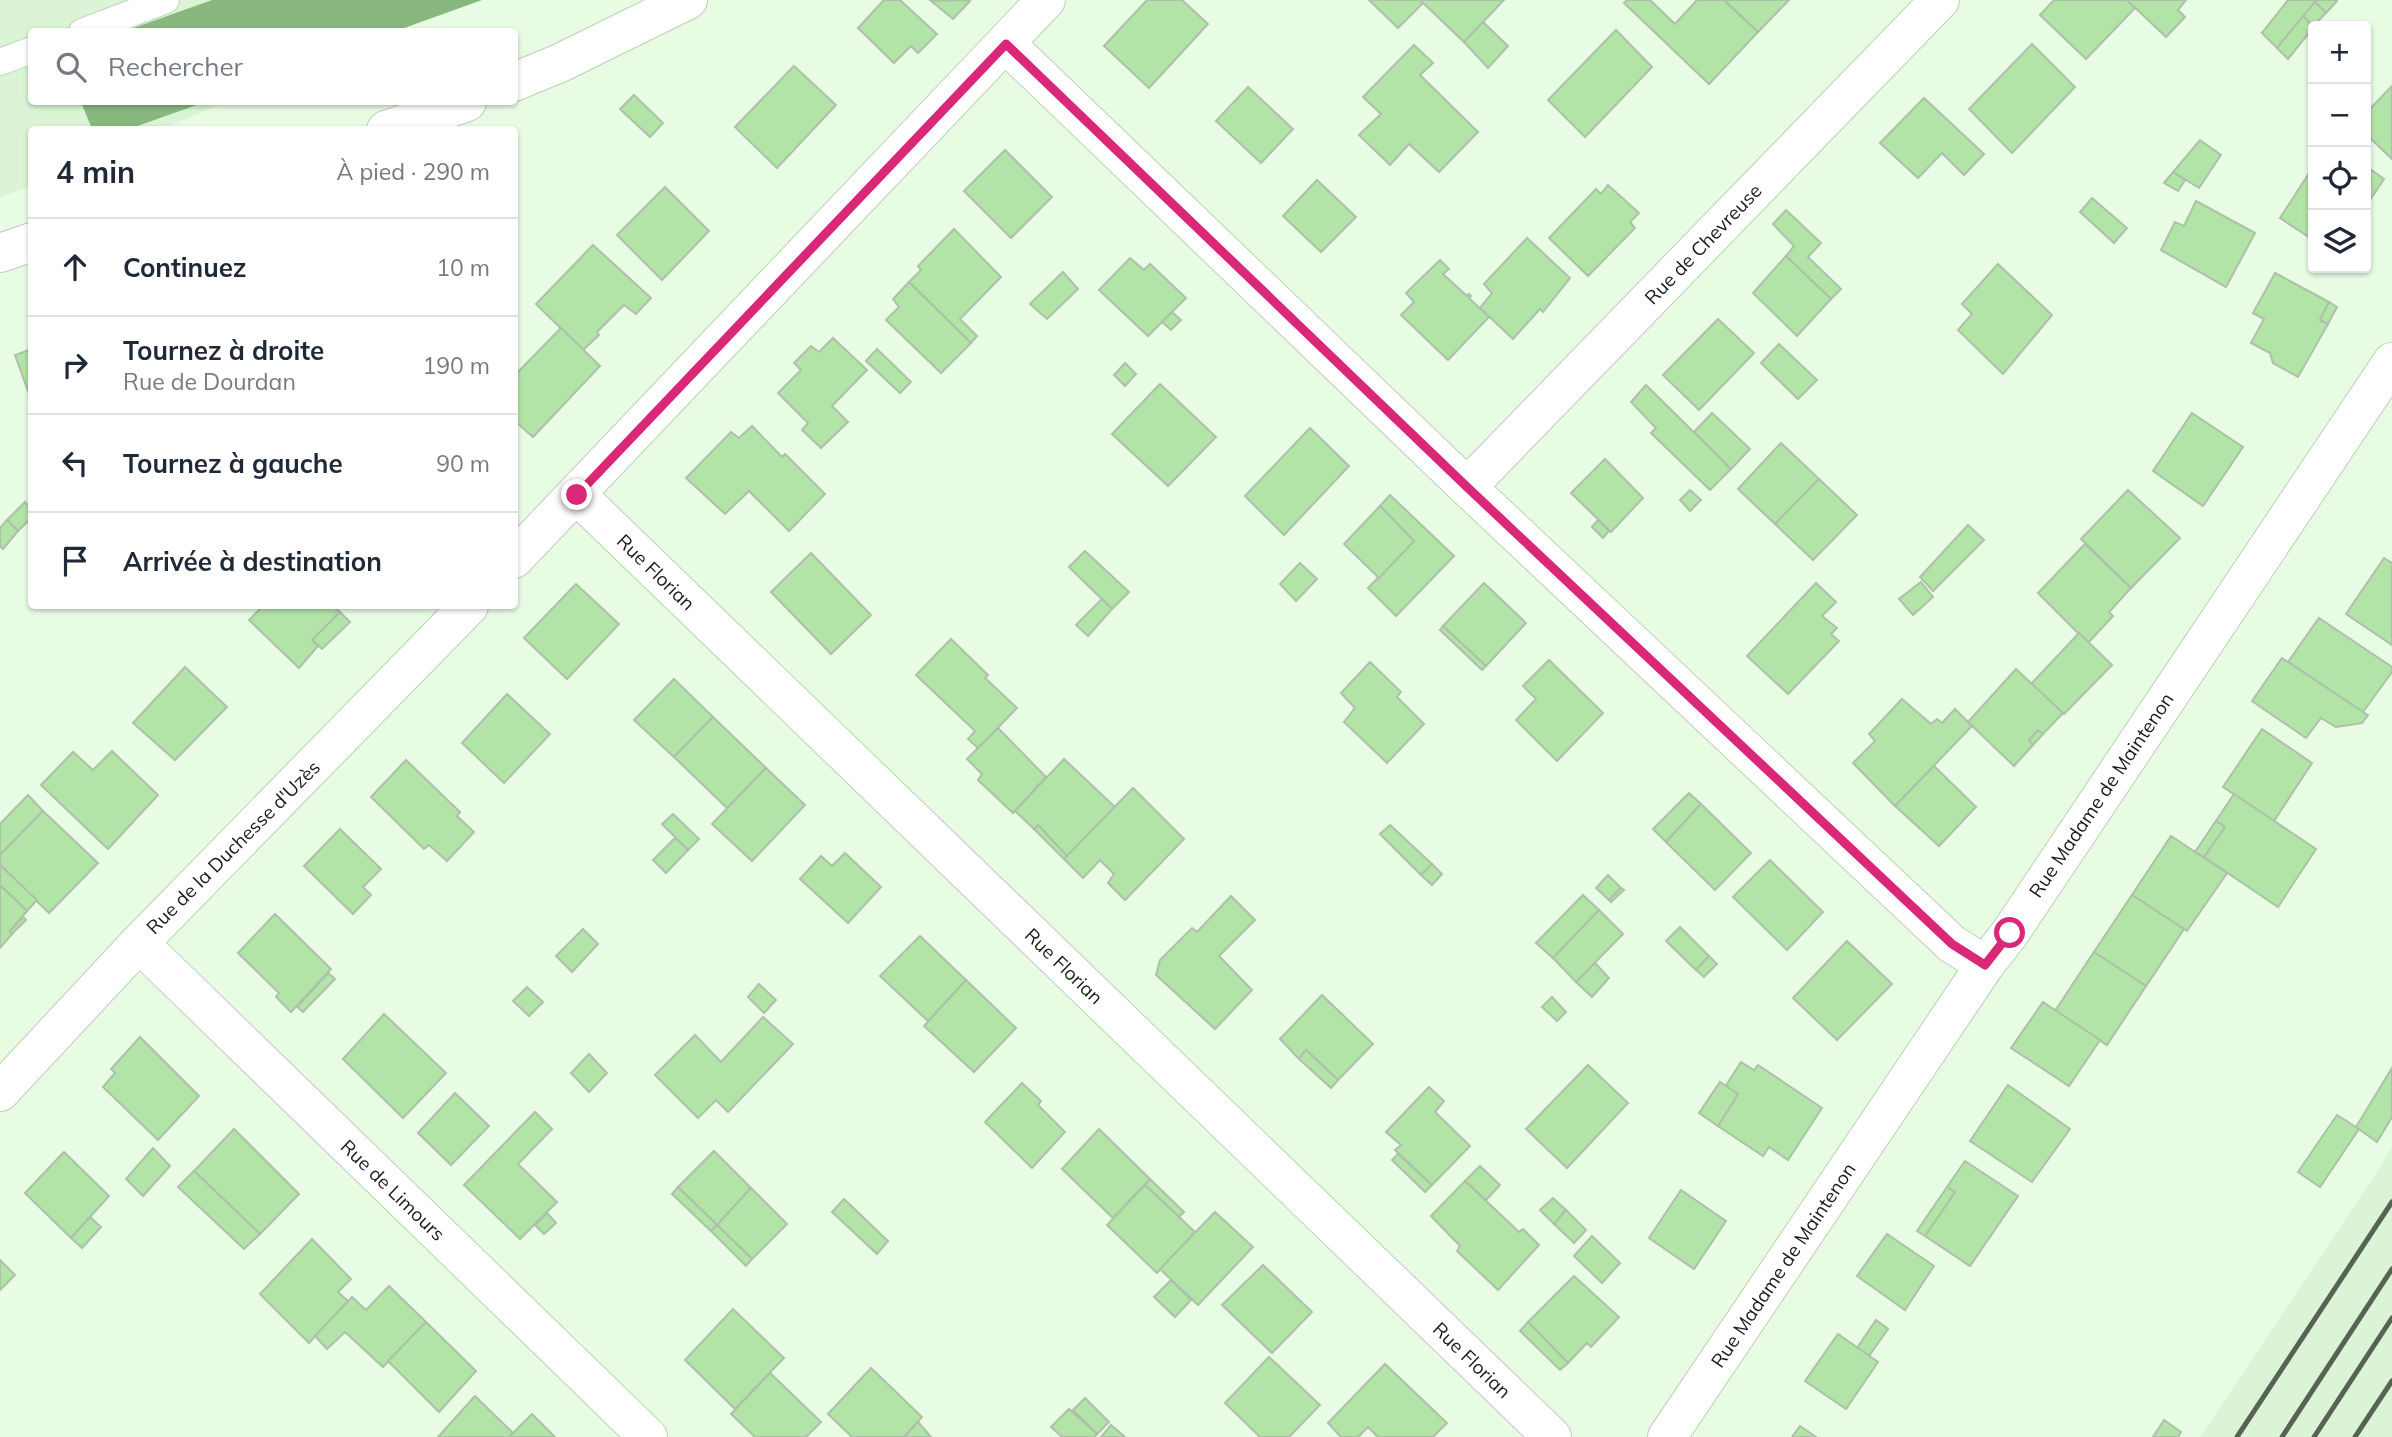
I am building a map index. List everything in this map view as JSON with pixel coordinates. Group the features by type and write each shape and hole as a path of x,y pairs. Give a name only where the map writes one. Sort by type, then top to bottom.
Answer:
{"street":[{"path":"518,80 561,63 688,0"},
{"path":"518,555 1046,0"},
{"name":"Rue de Chevreuse","path":"1467,487 1940,0"},
{"path":"1006,44 1467,487 1952,944 1985,965"},
{"path":"398,126 458,105"},
{"name":"Rue Madame de Maintenon","path":"1667,1437 1985,965 2010,933 2392,362"},
{"name":"Rue Florian","path":"577,495 1552,1437"},
{"name":"Rue de la Duchesse d'Uzès","path":"0,1092 139,943 467,609"},
{"name":"Rue de Limours","path":"139,943 648,1437"}],"lane":[{"path":"92,28 166,0"},
{"path":"0,62 28,52"}],"shaded area":[{"path":"0,0 459,0 394,28 28,28 28,105 219,105 169,126 28,126 28,187 0,197"},
{"path":"212,0 482,0 404,28 133,28"},
{"path":"82,105 197,105 137,126 91,126"},
{"path":"2392,1147 2392,1437 2200,1437 2378,1170"}],"building":[{"path":"884,0 900,0 937,34 918,53 911,46 894,63 858,28"},
{"path":"969,0 953,19 931,1"},
{"path":"1147,0 1182,0 1208,24 1149,88 1104,46"},
{"path":"1369,0 1420,0 1423,3 1398,28"},
{"path":"1420,0 1504,0 1464,42"},
{"path":"1627,0 1650,0 1675,24 1697,0 1724,0 1758,32 1709,84 1624,3"},
{"path":"1724,0 1789,0 1758,32"},
{"path":"2054,0 2127,0 2135,8 2086,59 2040,15"},
{"path":"2127,0 2186,0 2178,10 2185,17 2166,37"},
{"path":"2288,0 2317,0 2277,48 2262,33"},
{"path":"2337,1 2326,13 2315,2"},
{"path":"2315,2 2326,13 2318,21 2308,21 2303,16"},
{"path":"2303,16 2308,22 2308,34 2288,59 2277,48"},
{"path":"1483,22 1508,46 1488,68 1464,42"},
{"path":"1616,30 1652,67 1585,137 1548,100"},
{"path":"2032,44 2075,87 2012,153 1969,109"},
{"path":"1414,45 1433,63 1420,75 1478,132 1439,172 1409,144 1390,165 1359,135 1381,114 1363,97"},
{"path":"794,66 836,105 777,168 735,127"},
{"path":"2392,86 2392,159 2371,139 2371,108"},
{"path":"1248,87 1293,129 1261,163 1216,121"},
{"path":"634,95 663,123 650,137 620,109"},
{"path":"1924,98 1984,154 1964,175 1942,153 1918,178 1880,143"},
{"path":"2200,140 2221,155 2199,188 2173,172"},
{"path":"1005,150 1052,197 1011,238 964,191"},
{"path":"2371,170 2384,179 2371,198"},
{"path":"2173,172 2185,180 2178,191 2164,183"},
{"path":"2308,175 2308,237 2280,218"},
{"path":"1317,180 1356,217 1321,252 1283,216"},
{"path":"1608,185 1639,213 1630,222 1635,228 1588,276 1549,238 1596,189 1601,194"},
{"path":"665,187 709,231 662,280 617,235"},
{"path":"2092,198 2127,228 2114,243 2080,212"},
{"path":"2196,201 2255,233 2226,287 2161,250 2175,222 2184,226"},
{"path":"1786,210 1821,243 1808,257 1841,289 1831,299 1786,256 1794,246 1773,224"},
{"path":"954,229 1001,277 960,319 977,336 971,343 909,282 921,270 918,266"},
{"path":"1527,238 1570,278 1543,312 1540,309 1513,339 1480,308 1492,293 1484,284"},
{"path":"593,245 651,298 636,314 624,305 583,350 536,304"},
{"path":"1786,256 1831,299 1797,336 1753,293"},
{"path":"1130,258 1144,270 1150,264 1186,298 1148,336 1099,290"},
{"path":"1440,260 1449,269 1443,274 1467,296 1469,294 1469,298 1489,317 1448,360 1401,315 1414,302 1406,293"},
{"path":"1998,264 2052,315 2003,374 1958,330 1972,314 1962,304"},
{"path":"1063,272 1078,289 1047,319 1030,304"},
{"path":"2275,273 2329,302 2320,320 2328,324 2298,377 2273,363 2270,353 2251,343 2264,319 2253,313"},
{"path":"909,282 971,343 941,373 886,320 899,307 893,299"},
{"path":"2329,302 2337,307 2328,324 2320,320"},
{"path":"1172,312 1181,320 1171,330 1162,322"},
{"path":"1718,319 1754,353 1699,410 1663,375"},
{"path":"561,328 600,366 533,437 518,424 518,372"},
{"path":"833,338 867,370 832,406 848,422 821,448 802,430 808,423 778,393 801,370 794,363 811,346 819,352"},
{"path":"1779,344 1817,380 1798,399 1761,363"},
{"path":"877,349 911,382 900,393 866,361"},
{"path":"28,350 28,391 15,355"},
{"path":"1125,363 1136,374 1125,386 1114,375"},
{"path":"1160,384 1216,437 1168,486 1112,434"},
{"path":"1646,385 1731,469 1710,490 1651,433 1656,428 1631,402"},
{"path":"1712,413 1750,449 1731,469 1694,432"},
{"path":"2192,413 2243,447 2203,506 2153,471"},
{"path":"752,426 782,457 785,454 825,494 789,531 749,491 725,514 686,478 731,432 739,438"},
{"path":"1310,428 1349,466 1284,535 1245,496"},
{"path":"1781,443 1819,479 1775,524 1738,489"},
{"path":"1605,459 1643,498 1611,532 1571,493"},
{"path":"1819,479 1857,515 1813,560 1775,524"},
{"path":"1690,490 1701,500 1690,511 1680,500"},
{"path":"2128,490 2180,538 2131,588 2081,539"},
{"path":"1390,495 1454,556 1396,616 1368,588 1414,541 1380,506"},
{"path":"25,502 28,505 28,521 18,531 7,520"},
{"path":"1380,506 1414,541 1379,578 1344,544"},
{"path":"7,520 18,531 3,549 0,546 0,528"},
{"path":"1598,520 1609,531 1603,538 1592,527"},
{"path":"1968,525 1984,540 1933,591 1920,577"},
{"path":"2085,544 2131,588 2109,612 2113,616 2088,643 2038,593"},
{"path":"1085,551 1129,592 1112,609 1069,567"},
{"path":"811,553 871,615 831,654 771,592"},
{"path":"2384,558 2392,563 2392,645 2346,614"},
{"path":"1300,563 1317,579 1296,601 1280,584"},
{"path":"1921,582 1933,597 1913,615 1899,599"},
{"path":"1484,583 1526,623 1486,666 1443,626"},
{"path":"1816,583 1836,602 1822,616 1837,628 1831,634 1839,641 1788,694 1747,656"},
{"path":"576,584 619,624 567,679 524,638"},
{"path":"1102,599 1112,609 1088,636 1076,625"},
{"path":"260,609 336,609 340,612 312,640 318,646 299,668 249,620"},
{"path":"340,612 350,622 322,649 312,640"},
{"path":"2319,618 2392,667 2392,672 2363,712 2288,662"},
{"path":"1443,626 1486,666 1482,670 1440,630"},
{"path":"2079,633 2112,665 2064,714 2031,684"},
{"path":"951,639 988,675 985,678 1017,708 978,748 968,739 975,731 916,675"},
{"path":"2282,658 2368,715 2362,723 2336,727 2321,718 2306,738 2252,701"},
{"path":"1549,660 1603,713 1557,761 1516,720 1536,699 1523,686"},
{"path":"1370,662 1401,692 1397,697 1424,724 1387,763 1344,722 1355,708 1341,693"},
{"path":"185,667 227,707 175,760 133,723"},
{"path":"2016,669 2063,713 2043,734 2038,730 2029,740 2033,745 2014,766 1968,722"},
{"path":"674,679 713,717 674,757 634,720"},
{"path":"507,694 550,734 504,783 462,743"},
{"path":"1902,699 1931,724 1937,719 1942,723 1955,709 1972,726 1895,806 1853,763 1875,741 1869,734"},
{"path":"713,717 766,768 727,808 674,757"},
{"path":"998,728 1046,777 1013,813 978,780 982,774 967,759"},
{"path":"2262,729 2312,763 2274,821 2223,787"},
{"path":"2038,730 2043,734 2033,745 2029,740"},
{"path":"112,751 158,795 108,849 41,785 73,752 93,770"},
{"path":"1064,759 1115,807 1067,856 1038,825 1034,829 1015,811"},
{"path":"406,760 460,812 457,816 474,832 447,861 429,845 424,849 371,797"},
{"path":"1934,766 1976,807 1939,846 1895,806"},
{"path":"766,768 805,805 752,861 712,824"},
{"path":"1133,788 1184,839 1125,900 1108,883 1114,874 1100,860 1083,878 1064,859"},
{"path":"1689,793 1701,804 1666,842 1653,829"},
{"path":"2234,794 2316,849 2278,907 2204,857 2225,827 2216,821"},
{"path":"28,795 43,811 0,855 0,824"},
{"path":"1701,804 1751,853 1715,890 1666,842"},
{"path":"43,811 98,863 49,913 0,865 0,855"},
{"path":"673,814 699,839 688,850 662,824"},
{"path":"2216,821 2225,827 2204,857 2195,852"},
{"path":"1038,825 1067,856 1064,859 1034,829"},
{"path":"1390,825 1432,864 1421,875 1380,834"},
{"path":"340,829 381,869 363,887 371,895 353,914 304,866"},
{"path":"2171,836 2227,873 2187,931 2132,895"},
{"path":"675,838 688,850 666,873 653,860"},
{"path":"845,853 881,887 848,923 800,879 821,856 832,866"},
{"path":"1770,860 1823,912 1787,950 1733,897"},
{"path":"1432,864 1442,874 1432,885 1421,875"},
{"path":"0,865 37,900 27,911 0,885"},
{"path":"1608,875 1621,888 1609,900 1596,888"},
{"path":"0,885 27,911 0,948"},
{"path":"1621,888 1624,890 1611,902 1609,900"},
{"path":"1583,895 1599,910 1553,958 1536,943"},
{"path":"2132,895 2184,929 2146,986 2094,952"},
{"path":"1231,896 1255,920 1219,956 1252,990 1215,1029 1156,975 1160,960 1192,928 1197,932"},
{"path":"1599,910 1623,934 1576,982 1553,958"},
{"path":"275,914 331,969 291,1012 276,997 279,993 238,953"},
{"path":"23,917 26,920 12,934 10,931"},
{"path":"1680,927 1709,956 1696,970 1666,941"},
{"path":"583,929 598,944 572,972 556,956"},
{"path":"920,936 966,980 928,1021 880,976"},
{"path":"1847,941 1892,984 1837,1040 1793,998"},
{"path":"2094,952 2146,986 2107,1045 2055,1011"},
{"path":"1709,956 1717,964 1704,977 1696,970"},
{"path":"1595,963 1609,978 1592,997 1576,982"},
{"path":"328,973 335,979 303,1012 297,1007"},
{"path":"966,980 1016,1028 974,1072 924,1026"},
{"path":"759,984 776,1000 764,1013 748,997"},
{"path":"527,987 543,1002 529,1016 513,1001"},
{"path":"1322,995 1373,1044 1338,1080 1306,1050 1299,1059 1280,1039"},
{"path":"1552,997 1566,1012 1557,1021 1542,1007"},
{"path":"2043,1002 2100,1040 2069,1086 2011,1048"},
{"path":"384,1014 446,1073 403,1118 343,1059"},
{"path":"763,1017 793,1044 728,1112 716,1100 698,1118 655,1075 695,1035 721,1062"},
{"path":"140,1037 199,1096 158,1140 103,1087 115,1073 111,1069"},
{"path":"1306,1050 1338,1080 1331,1088 1299,1059"},
{"path":"589,1054 607,1073 589,1092 571,1073"},
{"path":"1741,1062 1754,1070 1758,1065 1822,1108 1788,1160 1769,1147 1763,1156 1718,1126 1738,1094 1725,1087"},
{"path":"1588,1065 1628,1103 1567,1168 1526,1129"},
{"path":"2392,1068 2392,1117 2377,1142 2356,1127"},
{"path":"1720,1082 1738,1094 1718,1126 1699,1113"},
{"path":"1022,1083 1041,1101 1038,1105 1065,1132 1032,1168 985,1122"},
{"path":"2008,1085 2070,1129 2032,1182 1970,1141"},
{"path":"1429,1087 1444,1101 1435,1112 1470,1146 1432,1185 1395,1150 1401,1145 1386,1132"},
{"path":"455,1093 489,1126 451,1165 418,1133"},
{"path":"535,1112 552,1129 518,1164 557,1202 520,1239 464,1185"},
{"path":"2337,1115 2359,1129 2320,1187 2298,1172"},
{"path":"234,1129 299,1194 260,1234 194,1171"},
{"path":"1099,1129 1150,1179 1113,1218 1062,1169"},
{"path":"153,1148 170,1166 143,1196 126,1179"},
{"path":"714,1151 751,1188 717,1225 678,1187"},
{"path":"64,1152 109,1196 71,1238 25,1193"},
{"path":"1398,1154 1432,1185 1425,1192 1392,1160"},
{"path":"1965,1161 2018,1196 1970,1266 1925,1236 1955,1192 1947,1187"},
{"path":"1480,1166 1500,1185 1486,1200 1465,1181"},
{"path":"194,1171 260,1234 244,1249 178,1187"},
{"path":"1150,1179 1184,1212 1179,1217 1145,1185"},
{"path":"1465,1181 1519,1232 1523,1229 1539,1245 1498,1290 1457,1251 1460,1246 1431,1216"},
{"path":"1145,1185 1195,1232 1157,1273 1107,1225"},
{"path":"678,1187 717,1225 711,1231 672,1194"},
{"path":"1947,1187 1955,1192 1925,1236 1917,1231"},
{"path":"751,1188 787,1224 752,1259 717,1225"},
{"path":"1681,1190 1726,1221 1694,1269 1649,1238"},
{"path":"1553,1198 1566,1210 1554,1224 1540,1210"},
{"path":"844,1199 888,1241 877,1254 832,1212"},
{"path":"1566,1210 1586,1230 1574,1243 1554,1224"},
{"path":"1215,1212 1253,1247 1198,1305 1160,1269"},
{"path":"547,1213 556,1223 544,1234 535,1225"},
{"path":"90,1217 101,1227 82,1248 71,1238"},
{"path":"717,1225 752,1259 746,1266 711,1231"},
{"path":"1887,1234 1934,1266 1905,1310 1857,1276"},
{"path":"1592,1236 1620,1263 1602,1283 1574,1256"},
{"path":"312,1239 351,1279 338,1292 348,1301 309,1343 260,1294"},
{"path":"0,1260 15,1275 0,1290"},
{"path":"1263,1265 1312,1312 1272,1353 1222,1305"},
{"path":"1574,1276 1619,1317 1591,1347 1587,1343 1568,1363 1528,1322"},
{"path":"1171,1280 1191,1300 1175,1317 1154,1297"},
{"path":"389,1286 426,1322 383,1367 345,1332 327,1349 315,1336 352,1297 366,1310"},
{"path":"733,1309 784,1358 735,1409 685,1360"},
{"path":"1876,1320 1888,1329 1869,1356 1857,1348"},
{"path":"426,1322 476,1371 439,1412 388,1361"},
{"path":"1528,1322 1568,1363 1560,1370 1520,1331"},
{"path":"1838,1334 1878,1362 1846,1409 1805,1381"},
{"path":"1269,1357 1320,1405 1289,1437 1260,1437 1225,1403"},
{"path":"1385,1364 1447,1423 1433,1437 1378,1437 1368,1427 1358,1437 1341,1437 1328,1423"},
{"path":"871,1368 922,1417 904,1437 852,1437 828,1414"},
{"path":"770,1373 821,1422 806,1437 755,1437 731,1414"},
{"path":"475,1396 513,1433 509,1437 438,1437"},
{"path":"1085,1398 1109,1422 1097,1434 1073,1410"},
{"path":"1069,1409 1097,1434 1094,1437 1062,1437 1051,1427"},
{"path":"532,1414 555,1437 509,1437"},
{"path":"2164,1420 2181,1432 2178,1437 2153,1437"},
{"path":"918,1422 931,1437 904,1437"},
{"path":"1111,1425 1125,1437 1101,1437"},
{"path":"1800,1426 1816,1437 1792,1437"}],"railway":[{"path":"2237,1437 2392,1202"},
{"path":"2282,1437 2392,1269"},
{"path":"2314,1437 2392,1318"},
{"path":"2355,1437 2392,1381"}],"route":[{"path":"577,495 1006,44 1467,487 1952,944 1985,965 2010,933"}]}
